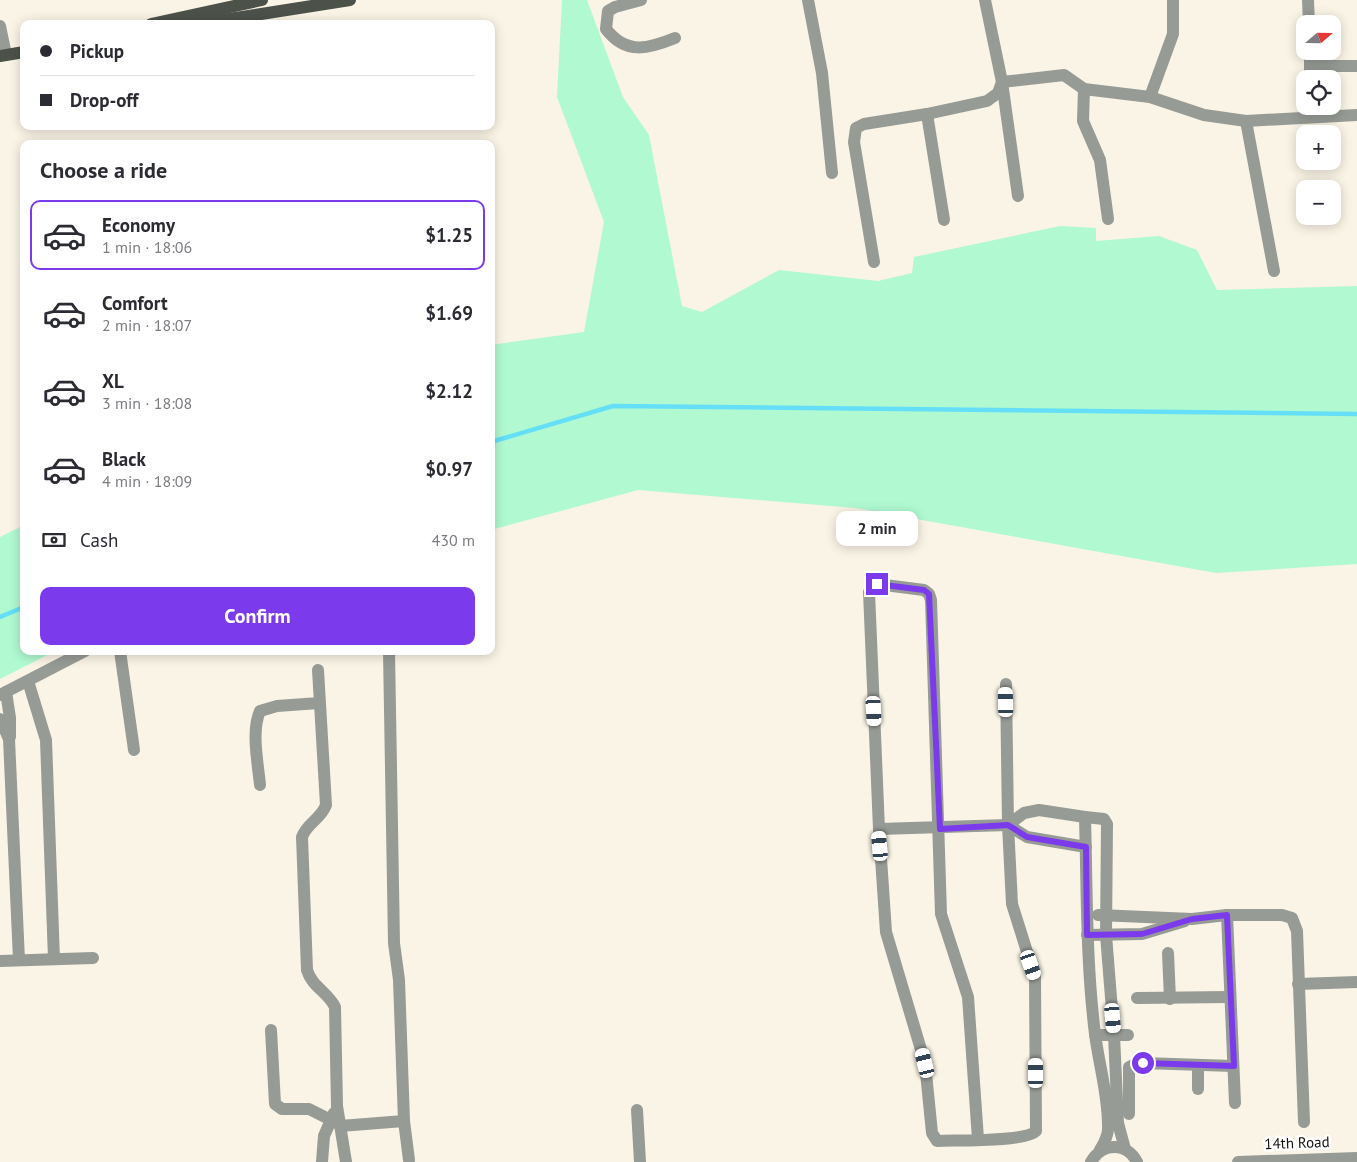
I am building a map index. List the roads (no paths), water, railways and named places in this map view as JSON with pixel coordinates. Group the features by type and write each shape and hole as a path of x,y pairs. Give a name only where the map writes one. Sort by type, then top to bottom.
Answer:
{"main road":[{"path":"169,20 262,0"},
{"path":"222,20 350,0"},
{"path":"2,52 20,47"},
{"path":"2,52 20,52"}],"street":[{"path":"641,0 615,7 608,11 606,29 613,38 625,45 642,49 674,38"},
{"path":"808,0 822,73 832,173"},
{"path":"985,0 1002,82 1018,196"},
{"path":"1150,97 1173,34 1173,0"},
{"path":"1308,0 1309,15"},
{"path":"0,26 2,52"},
{"path":"1326,70 1357,66"},
{"path":"1002,82 1060,75 1071,78 1084,89 1150,97 1204,115 1246,121 1296,113"},
{"path":"874,262 854,142 856,128 864,124 927,114 987,101 998,93 1002,82"},
{"path":"1084,89 1083,122 1100,160 1108,220"},
{"path":"927,114 944,220"},
{"path":"1341,114 1357,115"},
{"path":"1246,121 1274,271"},
{"path":"978,1139 968,996 941,914 940,829 929,594 924,590 877,584 869,592 878,829 886,932 925,1063 933,1138 937,1141 1027,1137 1036,1131 1035,977 1012,904 1008,825 1006,684"},
{"path":"19,960 9,739 10,718 3,694 77,655"},
{"path":"121,655 134,750"},
{"path":"389,655 394,943 399,980 404,1121 408,1160"},
{"path":"318,670 326,805 324,812 305,830 302,836 307,970 313,983 331,999 335,1007 337,1106 335,1123 346,1162"},
{"path":"28,681 44,730 47,751 54,959"},
{"path":"260,785 257,729 260,711 277,706 319,703"},
{"path":"0,719 9,739"},
{"path":"878,829 940,829 1008,825 1024,813 1039,810 1085,816 1106,822 1106,935 1114,1035 1118,1124 1125,1149"},
{"path":"1085,816 1087,935 1095,1036 1103,1075 1108,1126 1107,1138 1092,1158"},
{"path":"1008,825 1027,837 1086,847"},
{"path":"1087,916 1106,915 1192,919 1227,915 1282,915 1292,918 1297,931 1304,1122"},
{"path":"1227,915 1234,1103"},
{"path":"1087,935 1154,932 1192,919"},
{"path":"1168,953 1170,999"},
{"path":"0,960 93,958"},
{"path":"1298,984 1357,982"},
{"path":"1137,998 1229,997"},
{"path":"271,1030 275,1104 282,1109 309,1109 335,1123 404,1121"},
{"path":"1095,1036 1128,1034"},
{"path":"1129,1114 1128,1075 1129,1068 1132,1065 1137,1063 1234,1066"},
{"path":"1198,1064 1198,1089"},
{"path":"637,1110 640,1162"},
{"path":"322,1162 321,1147 335,1123"},
{"path":"1092,1158 1117,1146 1125,1149 1140,1162"},
{"name":"14th Road","path":"1238,1162 1357,1158"}],"waterway":[{"path":"495,441 613,406 1357,414"},
{"path":"0,617 20,609"}]}
